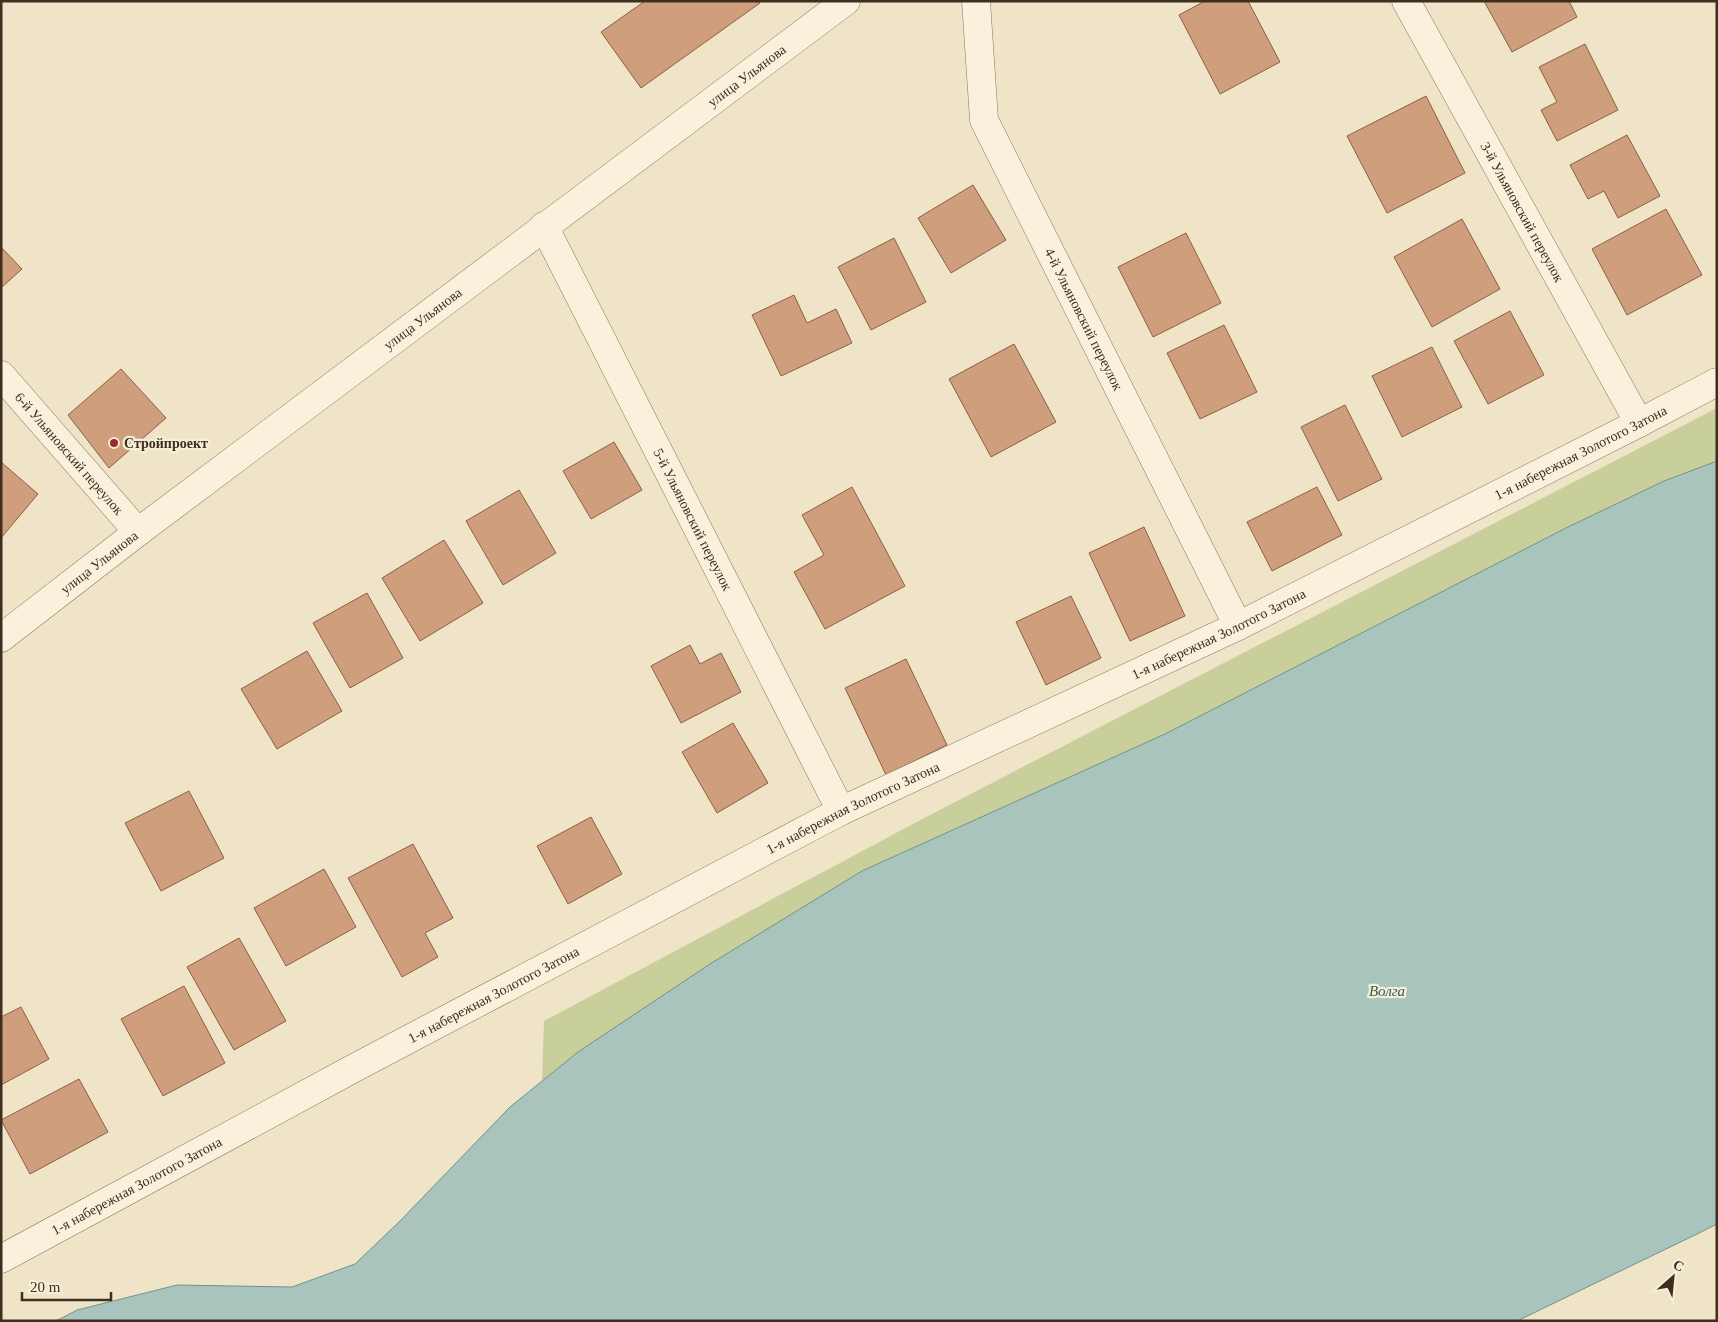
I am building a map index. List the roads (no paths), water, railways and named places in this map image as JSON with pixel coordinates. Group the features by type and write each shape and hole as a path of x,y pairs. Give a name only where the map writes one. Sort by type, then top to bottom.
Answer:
{"street":[{"name":"улица Ульянова","path":"1,638 138,532 846,1"},
{"name":"4-й Ульяновский переулок","path":"976,1 984,120 1238,626"},
{"name":"3-й Ульяновский переулок","path":"1406,1 1639,423"},
{"name":"5-й Ульяновский переулок","path":"544,226 841,811"},
{"name":"6-й Ульяновский переулок","path":"1,375 138,532"},
{"name":"1-я набережная Золотого Затона","path":"1,1259 358,1066 841,811 1238,626 1717,382"}],"water":[{"name":"Волга","path":"1717,461 1717,1224 1517,1321 56,1321 77,1310 177,1285 292,1287 355,1264 399,1222 510,1107 578,1052 710,964 862,871 1165,734 1566,528 1664,481"}],"place":[{"name":"Стройпроект","path":"114,443"}]}
